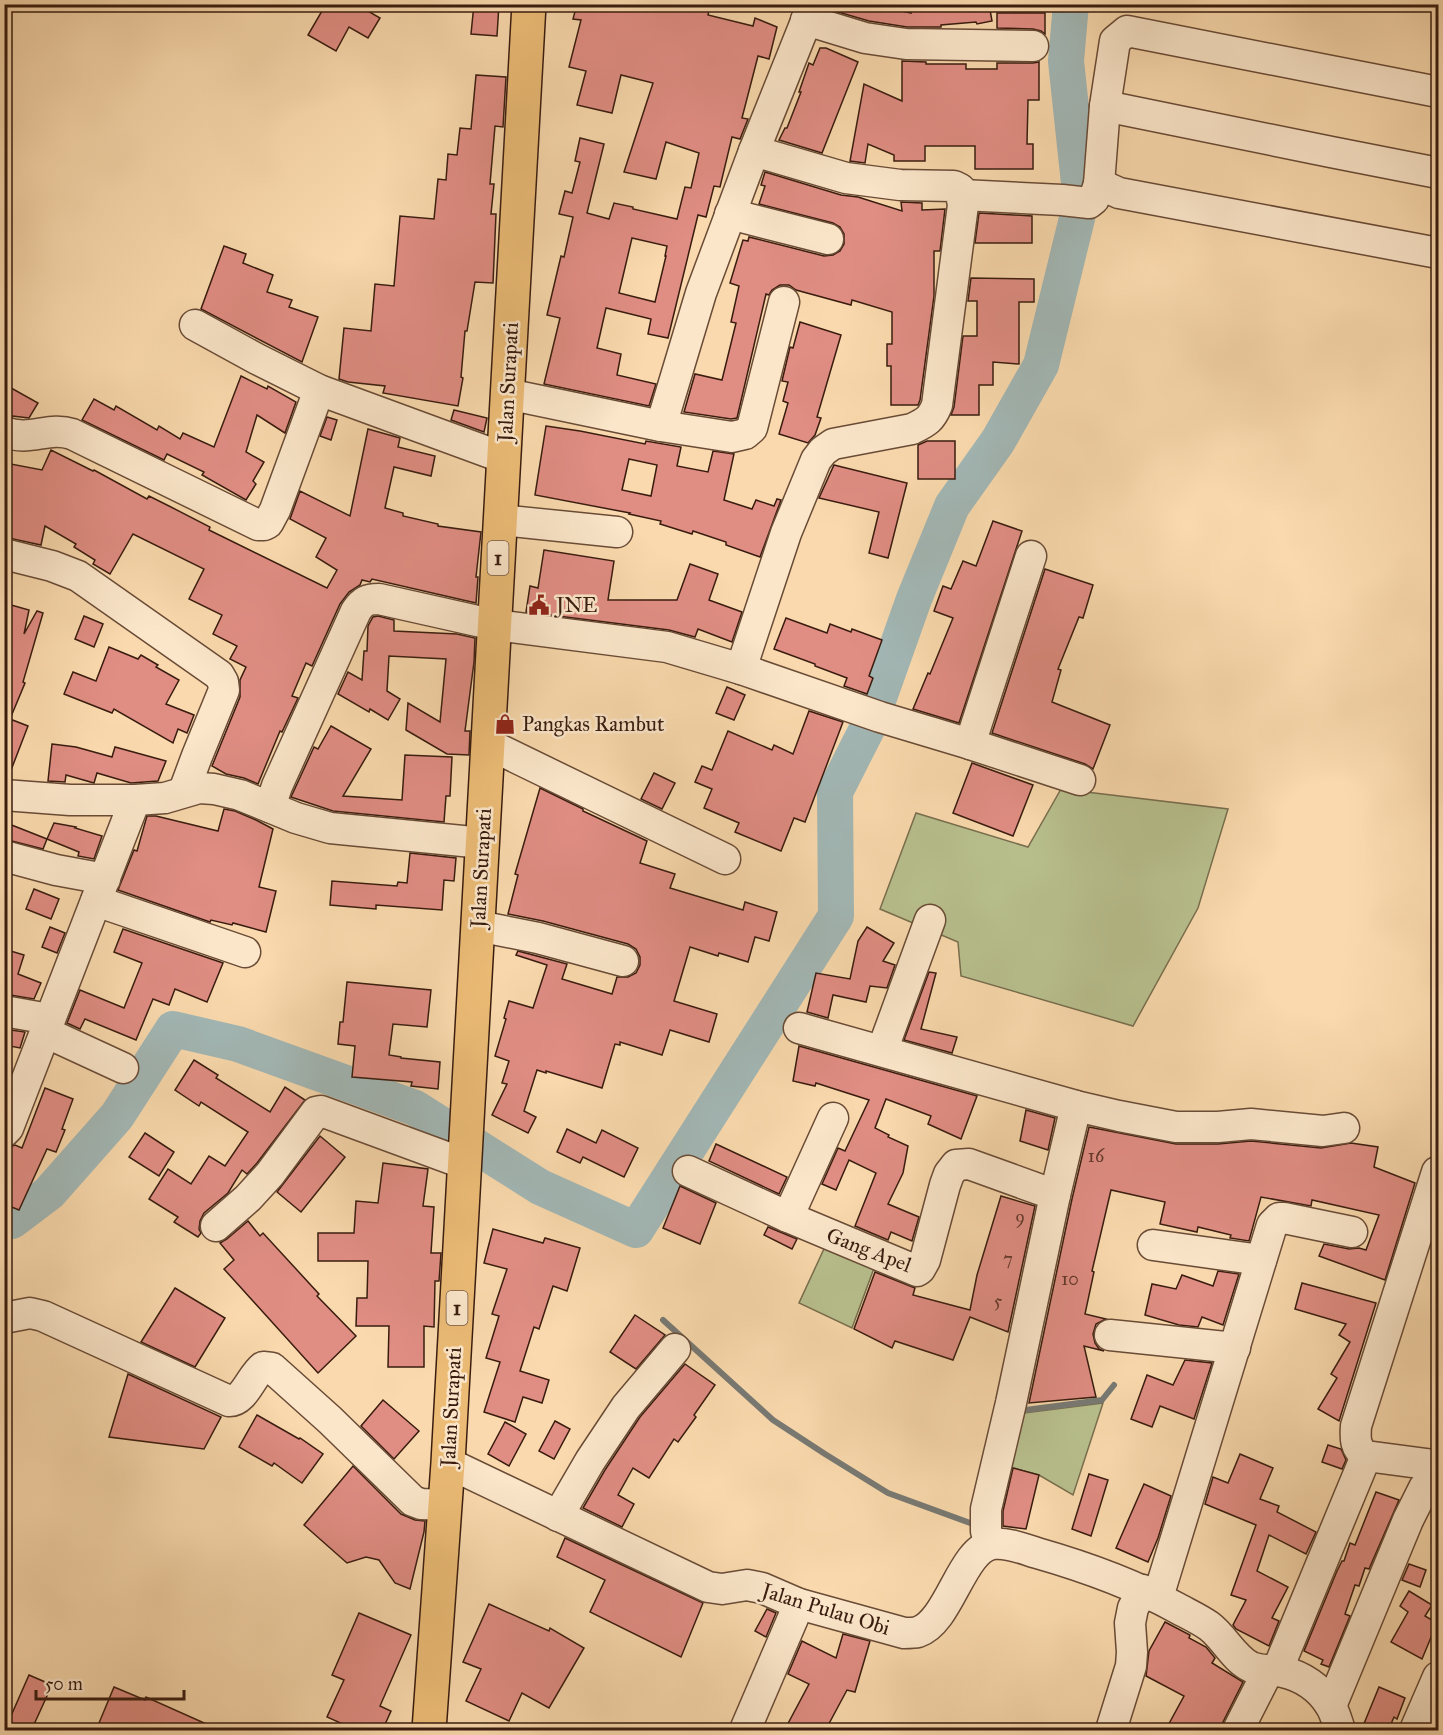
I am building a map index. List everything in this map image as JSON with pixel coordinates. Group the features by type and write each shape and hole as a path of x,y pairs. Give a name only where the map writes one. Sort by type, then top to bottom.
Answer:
{"highway":[{"name":"Jalan Surapati","path":"429,1731 446,1505 529,4"}],"street":[{"path":"661,426 701,293 809,12 865,38 906,44 1033,46"},
{"path":"1083,196 1105,106 1115,41 1127,31 1438,92"},
{"path":"1105,106 1438,173"},
{"path":"741,669 786,533 816,460 833,444 912,429 932,417 937,405 963,205 960,189 954,186 900,185 846,178 754,151"},
{"path":"962,195 1083,196 1119,193 1438,253"},
{"path":"730,214 828,239"},
{"path":"507,394 661,426 732,437 745,434 752,428 784,302"},
{"path":"195,325 319,390 504,458"},
{"path":"4,432 26,437 51,431 72,434 228,512 258,525 264,525 268,523 275,510 319,390"},
{"path":"501,519 617,532"},
{"path":"4,554 52,566 78,576 219,675 224,690 184,791"},
{"path":"970,744 1031,556"},
{"path":"270,807 285,768 356,611 362,602 369,599 379,599 495,625 667,647 1080,780"},
{"path":"488,744 725,859"},
{"path":"4,795 70,800 135,800 165,798 199,788 213,789 240,795 296,818 330,828 483,843"},
{"path":"4,1132 8,1128 135,800"},
{"path":"4,856 56,870 246,952"},
{"path":"882,1051 930,920"},
{"path":"478,926 538,938 623,961"},
{"path":"4,1011 47,1026 123,1068"},
{"path":"799,1028 1076,1106 1176,1127 1251,1124 1323,1131 1344,1128"},
{"path":"1076,1106 1008,1414 987,1531 1005,1544 1051,1557 1150,1593 1209,1626 1226,1646 1250,1667 1299,1677 1314,1687 1335,1718"},
{"path":"216,1226 248,1198 270,1174 316,1112 321,1111 465,1158"},
{"path":"788,1217 833,1118"},
{"name":"Gang Apel","path":"688,1171 788,1217 917,1270 926,1260 945,1185 956,1165 969,1164 1055,1195"},
{"path":"1335,1718 1408,1520 1431,1476 1434,1465 1366,1456 1360,1452 1355,1438 1356,1426 1437,1172"},
{"path":"1111,1731 1131,1666 1133,1608 1150,1593 1235,1348 1272,1225 1279,1218 1352,1232"},
{"path":"1153,1245 1261,1260"},
{"path":"4,1318 30,1313 44,1316 233,1402 238,1399 257,1371 263,1367 272,1368 330,1420 413,1501 422,1504 446,1505"},
{"path":"1110,1335 1235,1348"},
{"path":"558,1516 590,1461 626,1407 675,1349"},
{"path":"1238,1731 1273,1671 1366,1456"},
{"name":"Jalan Pulau Obi","path":"448,1463 708,1587 722,1589 747,1585 762,1588 799,1604 904,1633 918,1632 931,1623 978,1551 987,1531"},
{"path":"745,1731 799,1604"},
{"path":"1415,1731 1438,1677"}],"green space":[{"path":"1061,789 1228,809 1198,908 1133,1026 961,976 958,942 880,909 916,813 1028,847"},
{"path":"829,1238 877,1260 852,1328 799,1303"},
{"path":"1103,1403 1073,1495 1039,1475 1002,1465 1015,1414"}],"building":[{"path":"326,4 356,4 380,18 368,38 349,27 336,51 308,35"},
{"path":"474,4 499,4 497,36 471,34"},
{"path":"577,4 701,4 710,6 708,15 753,26 755,18 777,27 769,59 758,56 742,118 748,119 740,139 732,137 720,187 714,186 706,217 698,215 668,338 648,334 651,319 606,308 597,348 621,354 617,375 656,384 649,406 544,384 560,318 547,315 573,217 559,214 565,191 572,193 580,162 575,161 580,138 604,144 587,213 609,219 614,203 677,219 685,187 691,188 699,153 666,142 656,179 624,172 653,83 621,75 612,113 577,105 586,71 569,67 581,20 573,19","holes":["632,238 667,246 655,302 619,293"]},
{"path":"840,4 871,4 911,13 911,4 989,4 992,21 977,24 976,22 941,25 941,27 907,27 869,21 838,12"},
{"path":"997,13 1045,13 1045,34 1033,29 997,28"},
{"path":"820,48 826,48 858,62 822,153 779,140 787,128 809,63 813,65"},
{"path":"902,61 926,62 926,64 966,64 966,69 997,69 997,63 1039,62 1039,100 1028,100 1027,144 1033,144 1033,169 975,169 975,146 925,146 925,161 894,161 894,155 868,144 865,163 850,161 864,84 902,101"},
{"path":"476,75 506,77 503,127 495,126 490,184 494,184 491,214 496,214 493,283 475,282 467,331 465,331 461,377 463,378 458,406 383,393 385,386 339,379 344,328 371,331 375,284 394,286 400,216 434,219 438,179 446,180 448,154 457,155 460,128 471,129"},
{"path":"765,172 902,211 901,202 922,203 922,210 945,209 940,251 934,251 934,296 918,405 891,405 891,366 887,366 887,344 892,344 892,312 852,300 851,305 796,290 789,285 780,285 769,295 766,294 737,418 684,412 695,374 722,380 736,323 731,322 739,286 730,283 743,240 748,241 749,237 824,256 840,251 844,244 844,234 840,227 833,223 759,204 765,186 761,185"},
{"path":"979,213 1032,216 1032,243 975,243"},
{"path":"224,246 246,254 243,263 273,275 267,292 292,300 289,307 318,317 302,362 201,309"},
{"path":"971,278 1034,279 1034,302 1019,302 1019,364 993,362 993,385 979,385 979,415 951,415 963,336 977,336 977,301 968,301"},
{"path":"800,322 841,335 817,417 821,418 815,435 808,443 779,434 788,403 783,401 788,382 782,381 790,347 793,348"},
{"path":"241,376 267,389 268,386 296,402 285,433 257,415 246,452 264,462 253,481 256,484 246,500 202,475 204,472 167,454 164,460 82,420 94,399 114,410 116,406 157,430 159,426 180,439 183,433 214,447"},
{"path":"4,384 38,403 29,418 4,415"},
{"path":"454,410 487,418 484,432 451,420"},
{"path":"327,417 337,420 331,440 320,436"},
{"path":"546,426 645,444 646,441 681,447 677,466 708,472 713,451 734,454 724,500 752,509 756,500 774,506 777,499 781,500 760,557 693,531 692,534 660,524 661,521 535,495","holes":["629,459 657,465 651,496 622,490"]},
{"path":"368,429 400,438 398,447 435,456 431,476 394,467 385,508 403,513 403,516 438,524 438,526 481,532 476,577 478,577 476,603 372,579 370,582 362,580 360,585 349,592 340,604 312,666 306,663 292,696 298,698 282,732 280,731 258,784 226,774 212,766 240,697 240,680 246,667 230,659 237,646 213,634 222,615 189,599 204,569 133,534 110,574 93,564 95,560 74,547 76,544 45,526 41,545 4,537 4,465 10,466 11,464 42,470 51,450 147,499 149,496 169,506 210,527 209,530 327,588 337,570 316,557 326,538 290,519 300,491 350,516"},
{"path":"927,441 955,441 955,479 918,479 918,445"},
{"path":"834,465 907,483 888,558 869,553 879,512 819,498"},
{"path":"993,521 1022,531 959,723 913,709 953,618 934,611 943,586 951,589 963,561 976,566"},
{"path":"544,550 614,561 608,600 677,600 690,564 718,574 709,600 742,612 732,642 698,629 695,637 669,630 526,612 530,586 538,588"},
{"path":"1045,569 1093,585 1083,618 1079,617 1058,669 1061,670 1052,702 1110,725 1093,769 1085,764 992,733"},
{"path":"4,603 29,610 24,634 37,611 43,613 23,682 25,683 10,719 28,726 8,778 4,778"},
{"path":"84,616 103,624 94,647 75,639"},
{"path":"373,617 394,620 394,631 457,634 475,638 465,731 470,731 469,755 447,754 406,730 408,703 440,722 446,659 389,656 387,691 400,699 388,720 338,694 348,672 362,680 368,626"},
{"path":"786,618 827,633 830,624 882,640 869,676 873,678 867,694 844,686 847,678 774,649"},
{"path":"109,647 138,659 141,655 179,680 166,704 194,715 187,733 178,729 173,743 114,709 112,713 64,694 73,672 96,681"},
{"path":"727,687 745,695 734,720 716,713"},
{"path":"809,711 843,722 805,822 794,818 781,851 735,832 739,823 704,808 712,789 695,782 702,766 712,770 728,731 772,750 774,745 793,754"},
{"path":"331,726 371,749 343,796 402,800 405,755 452,757 450,796 446,796 444,822 333,811 291,797 314,747 318,749"},
{"path":"52,744 76,747 112,757 115,747 166,761 158,781 131,783 97,773 94,783 66,775 65,782 48,781"},
{"path":"972,763 1033,785 1013,836 953,813"},
{"path":"654,773 675,783 662,809 641,799"},
{"path":"540,788 647,841 640,863 675,874 670,888 743,910 745,902 777,912 769,941 755,937 748,962 690,947 674,1001 717,1014 709,1042 670,1030 662,1055 620,1042 620,1045 615,1044 602,1088 537,1070 524,1111 536,1117 528,1133 492,1115 507,1084 502,1083 509,1061 495,1056 509,1001 533,1008 547,965 516,955 518,951 567,964 562,979 612,994 617,977 628,977 636,973 640,965 640,957 636,949 628,944 508,914 518,875 515,874"},
{"path":"224,809 235,811 273,829 259,887 276,891 266,932 233,923 232,925 211,920 210,922 118,890 134,850 137,851 147,816 156,816 218,831"},
{"path":"4,822 47,839 43,849 4,839"},
{"path":"54,823 76,827 102,836 94,859 78,856 79,852 47,839"},
{"path":"410,853 456,858 454,881 444,880 442,910 376,905 376,909 330,905 332,881 397,886 398,882 407,883"},
{"path":"34,889 59,899 51,919 26,909"},
{"path":"50,927 65,933 57,953 42,947"},
{"path":"867,927 894,943 883,961 895,965 887,988 870,986 866,1002 833,995 828,1018 807,1012 816,973 850,979 858,941"},
{"path":"123,929 223,963 207,1002 175,989 169,1005 153,999 136,1040 85,1019 80,1029 67,1023 80,990 124,1008 142,963 114,952"},
{"path":"4,949 24,955 18,974 41,983 34,999 4,994"},
{"path":"929,972 936,973 921,1029 957,1037 952,1053 904,1040"},
{"path":"347,982 431,990 427,1027 393,1024 389,1055 440,1062 438,1089 411,1086 412,1082 352,1077 355,1046 338,1044"},
{"path":"4,1029 25,1032 20,1048 4,1045"},
{"path":"799,1046 977,1096 961,1139 928,1124 931,1116 886,1099 875,1128 908,1146 903,1173 888,1204 919,1217 912,1241 891,1232 888,1240 855,1226 876,1173 849,1160 836,1190 822,1184 838,1148 845,1151 869,1100 816,1083 815,1086 793,1081"},
{"path":"194,1060 218,1075 216,1078 270,1112 285,1087 305,1100 257,1163 247,1174 242,1170 228,1193 204,1213 200,1221 201,1233 198,1237 174,1222 178,1217 149,1199 168,1169 191,1184 209,1156 225,1166 248,1132 201,1102 199,1106 175,1090"},
{"path":"45,1088 73,1099 62,1129 65,1130 56,1152 47,1149 19,1210 4,1204 4,1149 15,1145 22,1148"},
{"path":"1026,1110 1055,1118 1048,1150 1020,1141"},
{"path":"1089,1127 1176,1144 1251,1141 1321,1148 1351,1143 1378,1147 1374,1167 1415,1183 1385,1280 1319,1256 1324,1244 1366,1250 1379,1215 1312,1200 1311,1206 1261,1197 1249,1241 1230,1238 1231,1235 1198,1227 1197,1232 1160,1224 1165,1202 1111,1190 1092,1271 1094,1272 1085,1314 1106,1319 1096,1324 1093,1334 1095,1343 1099,1349 1104,1351 1084,1346 1096,1397 1029,1403"},
{"path":"567,1129 596,1143 602,1130 638,1148 624,1177 583,1157 580,1163 557,1152"},
{"path":"145,1133 174,1152 159,1176 129,1157"},
{"path":"320,1136 345,1157 301,1212 277,1192"},
{"path":"716,1144 787,1177 779,1194 709,1161"},
{"path":"383,1163 428,1169 423,1206 434,1207 431,1253 441,1253 439,1281 435,1281 434,1327 424,1326 424,1367 388,1367 389,1326 356,1326 357,1298 367,1298 368,1261 318,1261 318,1233 354,1233 356,1201 378,1203"},
{"path":"680,1186 716,1203 700,1244 663,1228"},
{"path":"1001,1196 1035,1206 1008,1332 970,1317 953,1360 895,1341 892,1348 854,1329 875,1272 915,1288 913,1295 970,1310 977,1275"},
{"path":"248,1221 260,1236 263,1233 319,1294 317,1296 356,1336 318,1373 224,1269 234,1260 220,1243"},
{"path":"768,1227 797,1239 792,1249 764,1235"},
{"path":"493,1229 543,1243 545,1238 580,1248 567,1291 553,1286 539,1329 534,1327 520,1371 549,1380 542,1403 523,1397 515,1422 484,1412 500,1362 486,1358 499,1316 492,1314 507,1269 484,1263"},
{"path":"1218,1271 1239,1274 1223,1325 1202,1317 1198,1327 1179,1325 1145,1315 1152,1284 1176,1289 1182,1275 1213,1286"},
{"path":"1302,1283 1376,1303 1339,1421 1318,1409 1337,1378 1331,1374 1350,1342 1339,1335 1346,1324 1295,1309"},
{"path":"175,1288 225,1318 195,1367 141,1342"},
{"path":"635,1315 665,1335 636,1369 610,1352"},
{"path":"1185,1360 1212,1363 1194,1419 1160,1406 1152,1427 1131,1419 1147,1375 1173,1385"},
{"path":"685,1364 715,1385 694,1415 696,1417 678,1442 674,1439 649,1478 633,1468 618,1495 634,1504 622,1527 583,1508 640,1417"},
{"path":"128,1374 221,1417 204,1449 109,1437"},
{"path":"383,1400 419,1431 394,1459 361,1426"},
{"path":"257,1415 300,1438 323,1454 302,1483 274,1463 272,1466 239,1447"},
{"path":"555,1421 570,1429 554,1459 539,1451"},
{"path":"505,1422 526,1434 509,1466 488,1454"},
{"path":"1328,1445 1341,1449 1346,1460 1342,1469 1322,1462"},
{"path":"1240,1454 1273,1468 1260,1499 1279,1506 1277,1512 1316,1532 1306,1554 1269,1535 1257,1571 1288,1587 1272,1618 1279,1621 1269,1646 1236,1629 1233,1625 1246,1600 1231,1595 1256,1525 1205,1504 1213,1477 1228,1483"},
{"path":"353,1466 401,1514 415,1520 425,1521 410,1589 395,1583 379,1560 366,1557 347,1563 304,1525"},
{"path":"1013,1468 1039,1475 1026,1529 1003,1526 1003,1511"},
{"path":"1089,1474 1108,1480 1091,1536 1072,1529"},
{"path":"1144,1484 1171,1496 1148,1562 1116,1548"},
{"path":"1376,1492 1399,1500 1369,1569 1365,1568 1359,1586 1355,1585 1345,1614 1350,1616 1329,1667 1321,1664 1323,1660 1304,1651 1337,1571 1344,1561 1350,1543 1355,1545"},
{"path":"565,1538 703,1603 681,1657 590,1612 605,1580 557,1557"},
{"path":"1409,1564 1426,1570 1420,1587 1402,1580"},
{"path":"1409,1591 1432,1605 1425,1616 1437,1623 1422,1659 1391,1642 1408,1612 1400,1606"},
{"path":"489,1604 549,1631 550,1628 584,1648 549,1708 522,1693 509,1721 466,1701 481,1669 463,1662"},
{"path":"767,1609 776,1613 766,1637 755,1631"},
{"path":"359,1613 411,1635 380,1706 391,1711 382,1731 358,1731 327,1717 344,1680 332,1675"},
{"path":"1165,1622 1190,1635 1189,1638 1206,1647 1215,1658 1212,1663 1243,1682 1223,1722 1221,1731 1165,1731 1184,1696 1146,1676 1149,1651"},
{"path":"843,1634 870,1641 855,1692 847,1690 825,1731 784,1731 809,1684 788,1674 802,1641 836,1658"},
{"path":"29,1675 52,1685 31,1731 19,1731 7,1725"},
{"path":"114,1687 145,1700 146,1697 222,1731 101,1731 104,1725 99,1723"},
{"path":"1379,1687 1405,1698 1397,1719 1394,1717 1388,1731 1361,1731"}],"waterway":[{"path":"4,1219 12,1221 49,1193 117,1116 173,1029 238,1044 415,1108 540,1187 636,1230 836,916 835,792 870,723 914,599 952,506 998,441 1041,365 1081,202 1066,61 1071,4"},
{"path":"663,1320 773,1420 825,1454 888,1493 973,1524 979,1524"},
{"path":"1018,1411 1102,1400 1114,1385"}],"place":[{"name":"JNE","path":"539,605"},
{"name":"Pangkas Rambut","path":"505,724"}]}
